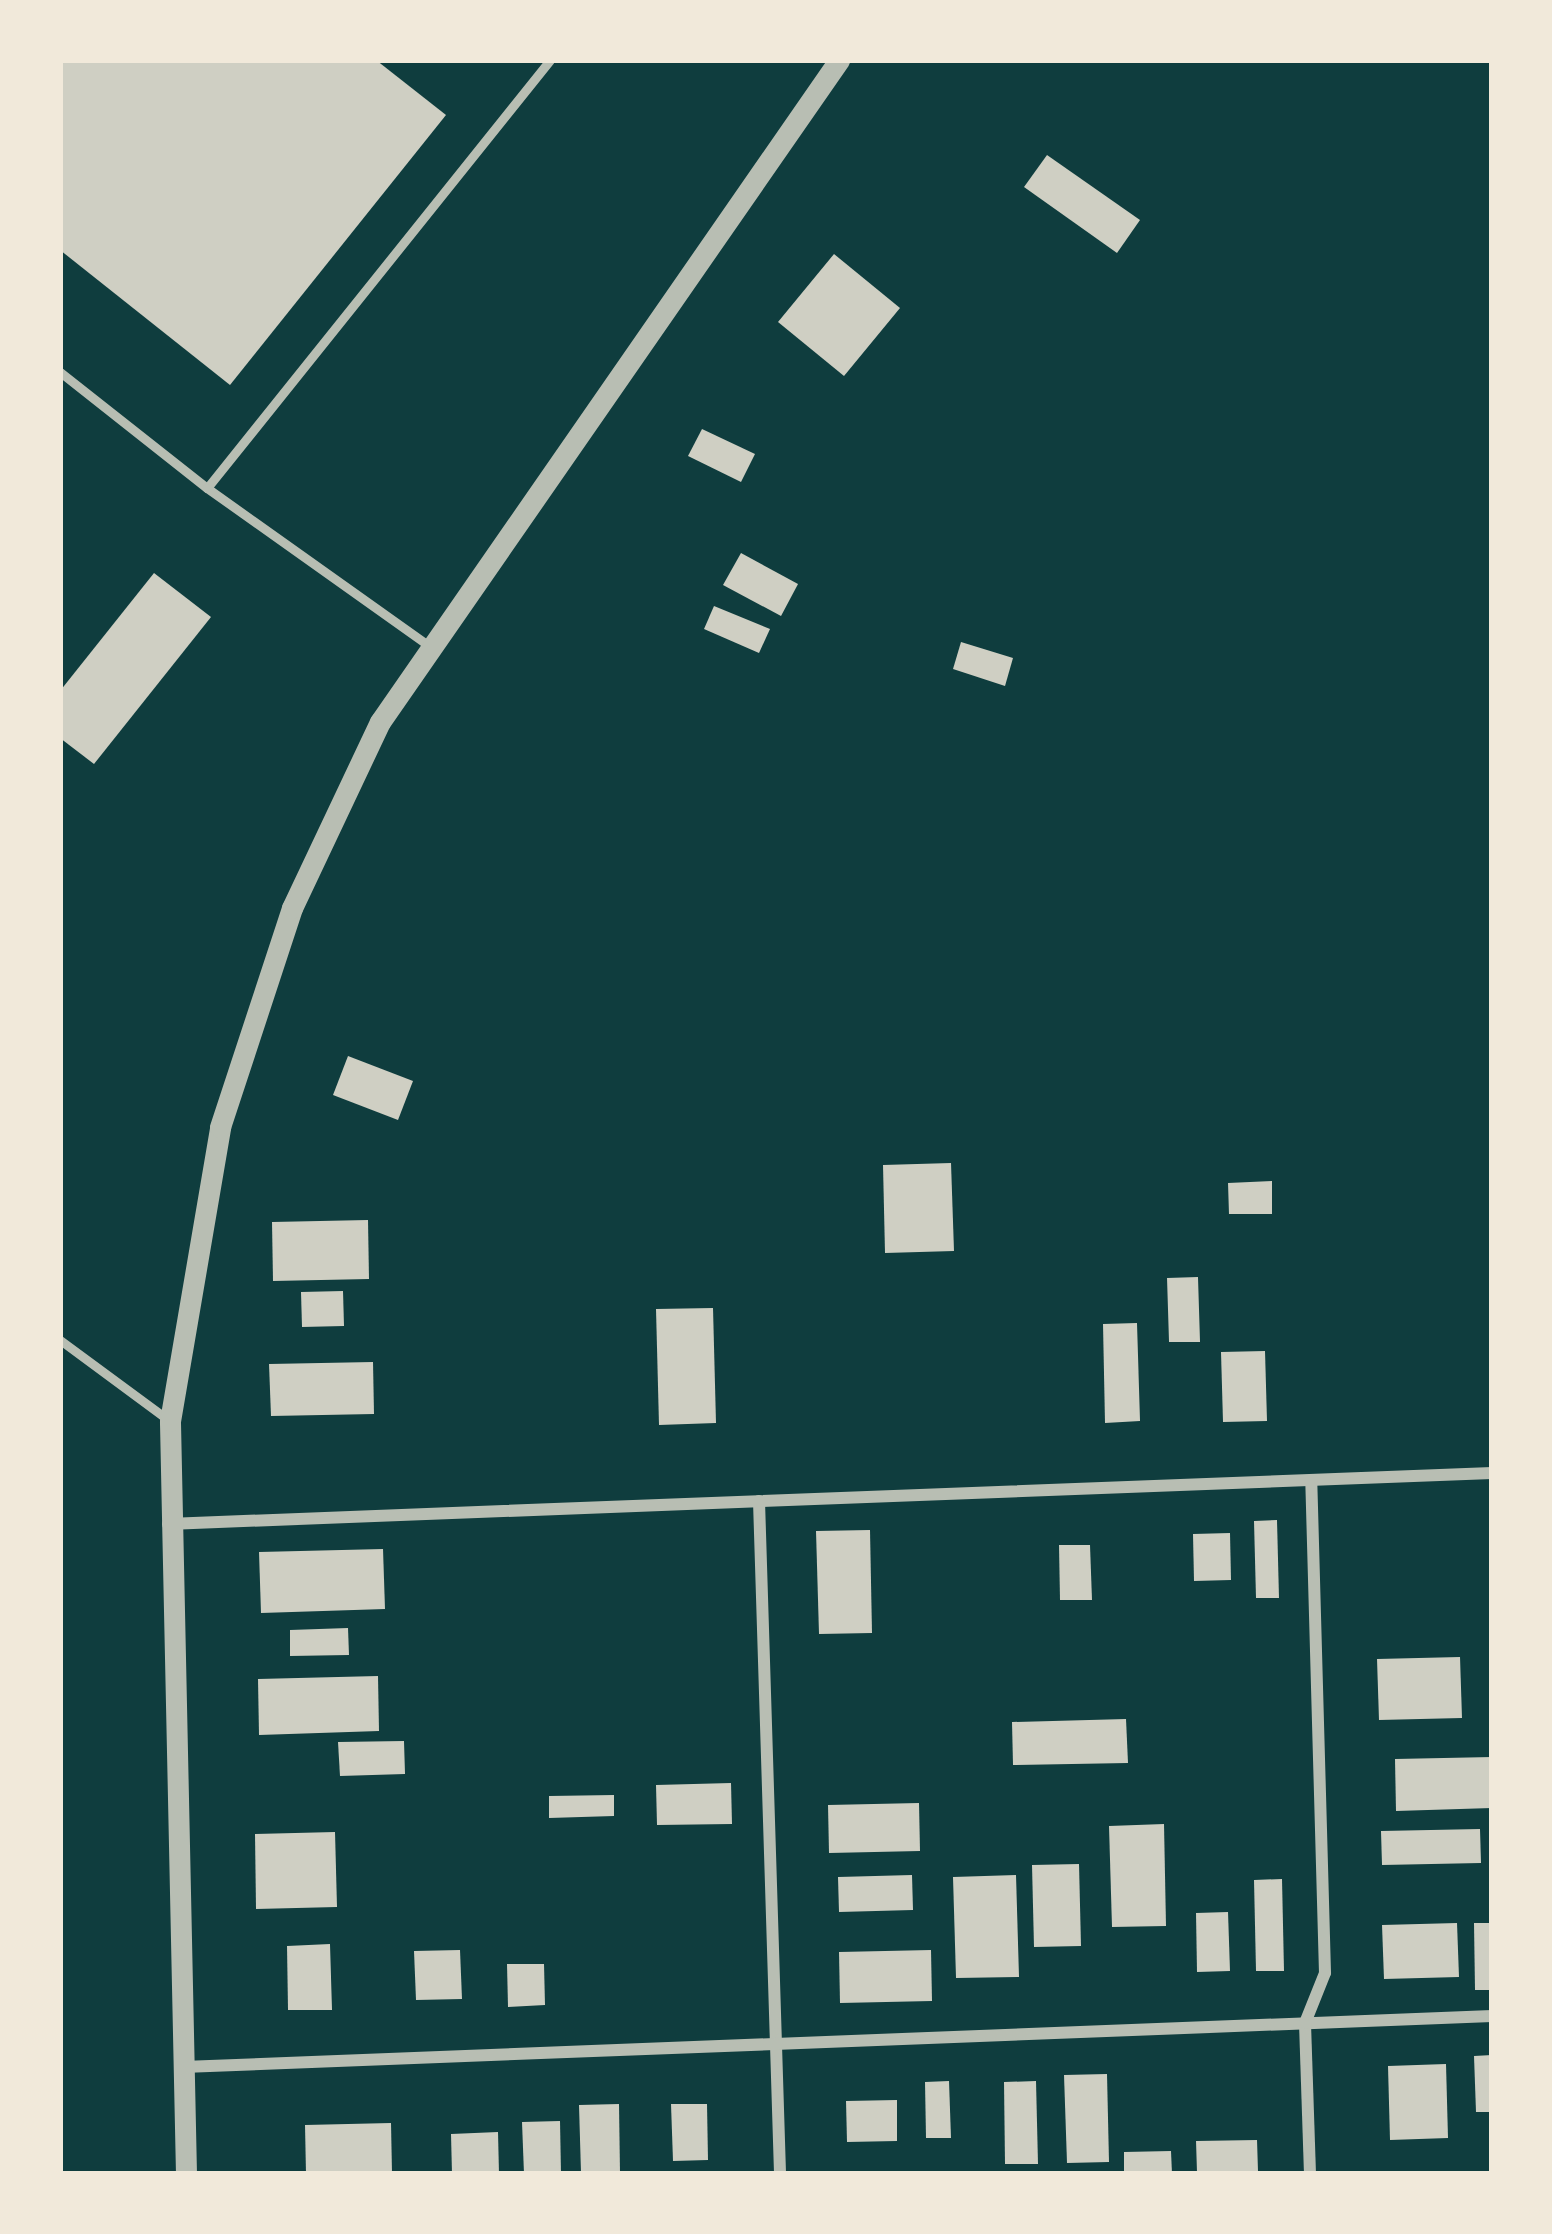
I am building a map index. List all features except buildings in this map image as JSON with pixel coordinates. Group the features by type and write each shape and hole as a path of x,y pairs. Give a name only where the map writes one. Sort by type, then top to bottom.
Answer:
{"street":[{"path":"187,2174 167,1525 170,1421 220,1127 292,908 380,722 839,60"},
{"path":"167,1525 1492,1473"},
{"path":"1310,2174 1305,2024 1325,1973 1311,1480"},
{"path":"759,1501 780,2174"},
{"path":"182,2067 1492,2016"}],"lane":[{"path":"207,488 550,60"},
{"path":"60,373 207,488 431,647"},
{"path":"60,1340 170,1421"}]}
